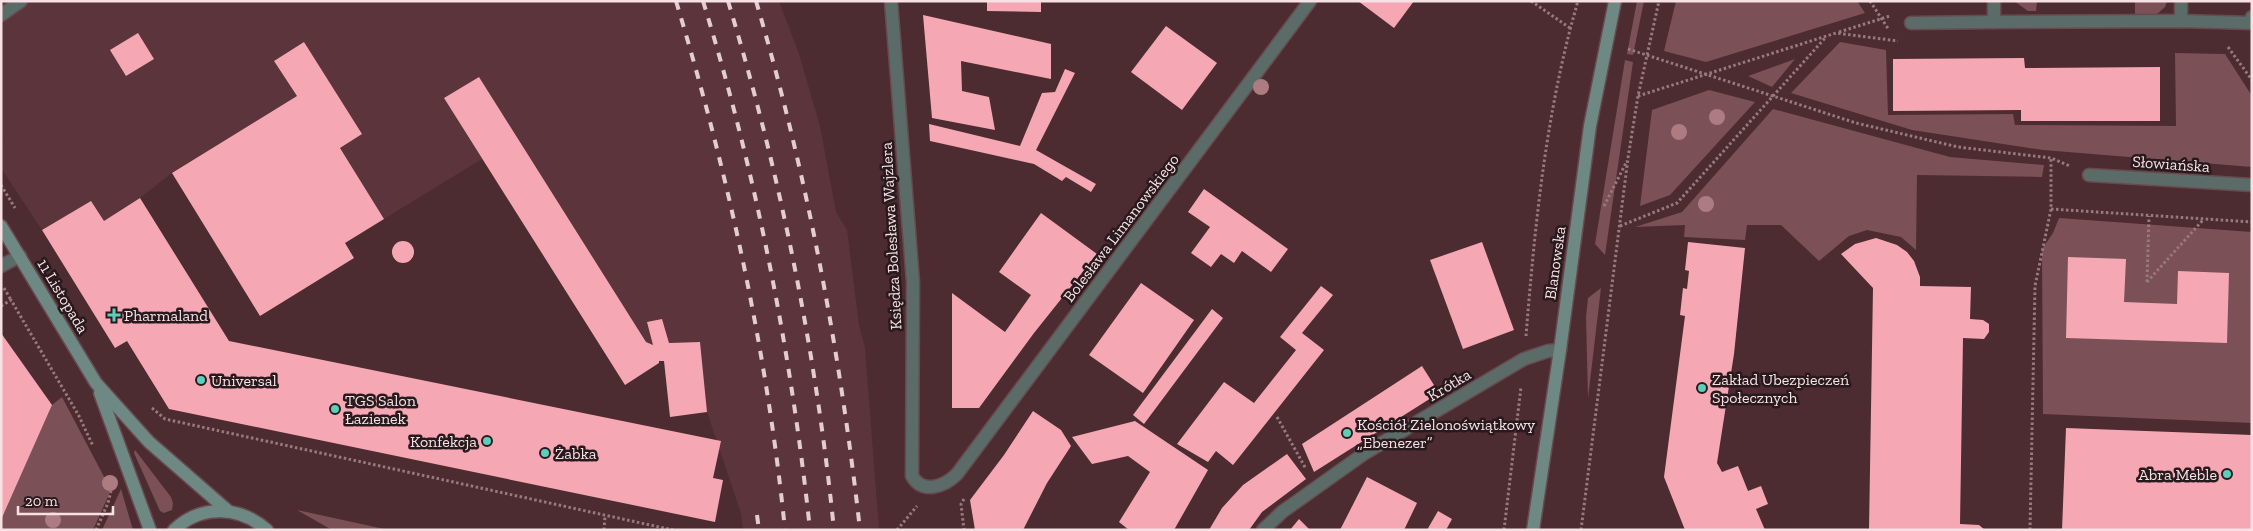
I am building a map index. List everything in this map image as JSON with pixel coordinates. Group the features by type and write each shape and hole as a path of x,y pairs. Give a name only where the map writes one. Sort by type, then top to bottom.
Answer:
{"street":[{"path":"1,15 21,1"},
{"name":"Księdza Bolesława Wajzlera","path":"891,1 913,282 912,476 920,485 933,487 946,484 957,474"},
{"name":"Bolesława Limanowskiego","path":"957,474 1310,1"},
{"name":"Blanowska","path":"1533,530 1560,350 1590,126 1615,1"},
{"path":"1994,1 1994,22"},
{"path":"2180,1 2180,21"},
{"path":"1911,23 2180,21 2252,24 2252,17"},
{"name":"Słowiańska","path":"2089,175 2252,186"},
{"name":"11 Listopada","path":"1,226 96,383 150,530"},
{"path":"1,266 20,256"},
{"name":"Krótka","path":"1263,530 1282,512 1316,486 1365,453 1524,359 1548,351 1560,350"},
{"name":"11 Listopada","path":"96,383 149,442 226,510"},
{"path":"174,530 195,515 226,510 256,520 267,530"}],"path":[{"path":"1531,1 1570,28"},
{"path":"1504,530 1547,141 1570,28 1578,1"},
{"path":"1581,530 1638,96 1659,1"},
{"path":"1638,96 1706,76 1836,33 1896,41 1870,1"},
{"path":"1620,226 1677,203 1827,37"},
{"path":"2228,47 2252,80"},
{"path":"1646,57 1856,123 1958,148 2051,158 2089,175"},
{"path":"2030,530 2035,286 2051,210 2051,158"},
{"path":"2051,210 2252,222"},
{"path":"2149,216 2147,282 2204,219"},
{"path":"1,283 79,416 95,452"},
{"path":"1,306 11,300"},
{"path":"1277,417 1316,486"},
{"path":"165,419 674,530"},
{"path":"96,530 108,503 112,487"},
{"path":"961,504 964,530"},
{"path":"604,530 605,516"}],"shaded area":[{"path":"1,1 779,1 799,54 820,126 836,212 847,230 859,325 865,348 879,530 743,530 741,513 707,412 700,342 669,343 662,319 653,345 646,342 479,77 444,98 482,159 384,219 340,148 361,134 304,42 274,61 297,96 172,173 140,198 104,221 91,201 42,230 1,168 1,145 3,138 1,133"},
{"path":"1637,1 1644,1 1633,55 1627,54"},
{"path":"1676,1 1857,1 1865,13 1706,62 1664,51"},
{"path":"2014,1 2037,1 2036,11 2028,11"},
{"path":"2135,1 2167,1 2165,7 2156,15 2135,15"},
{"path":"1840,42 1886,50 1888,115 2013,114 2015,125 2176,126 2175,53 2225,54 2252,96 2252,167 2043,150 1912,130 1791,93"},
{"path":"1795,59 1772,87 1748,76"},
{"path":"1625,60 1633,62 1605,255 1595,244"},
{"path":"1709,90 1755,102 1670,195 1640,206 1652,110"},
{"path":"1773,109 1950,157 2044,165 2042,177 1917,175 1916,250 1901,237 1867,230 1849,236 1819,261 1781,225 1747,225 1745,240 1684,237 1685,225 1635,227 1682,212"},
{"path":"2059,218 2252,232 2252,423 2043,414 2042,249 2053,233"},
{"path":"1601,288 1588,398 1586,317 1588,298"},
{"path":"62,397 111,490 93,530 1,530 1,520 52,405"},
{"path":"135,450 171,497 173,503 172,510 164,513 160,511 134,453"},
{"path":"121,489 133,530 102,530"},
{"path":"297,510 389,530 332,530"}],"building":[{"path":"987,1 1041,1 1041,12 987,11"},
{"path":"1358,1 1414,1 1394,28"},
{"path":"923,15 1051,44 1051,79 961,61 962,91 989,97 995,130 932,118"},
{"path":"1166,26 1217,63 1182,110 1131,72"},
{"path":"138,33 154,59 126,76 110,50"},
{"path":"304,42 362,134 340,148 384,219 345,243 354,258 260,316 172,173 297,96 274,61"},
{"path":"2024,58 2025,68 2160,67 2160,121 2021,121 2021,110 1893,111 1893,59"},
{"path":"1065,69 1075,73 1036,150 1096,184 1091,192 1066,177 1062,181 1034,164 930,141 929,124 1020,146 1042,93 1055,92"},
{"path":"479,77 646,342 653,345 647,322 662,319 669,343 700,342 707,412 670,417 664,361 659,361 659,363 625,385 444,98"},
{"path":"1204,189 1288,249 1271,272 1242,251 1234,263 1221,254 1211,267 1191,253 1210,227 1188,212"},
{"path":"140,198 229,341 721,441 713,478 723,480 715,522 169,409 127,341 115,348 42,230 91,201 104,221"},
{"path":"1041,213 1097,254 1034,333 979,408 952,408 952,293 1005,332 1031,295 999,272"},
{"path":"1876,238 1897,245 1907,252 1914,261 1920,277 1920,286 1971,287 1970,319 1983,320 1989,324 1989,332 1984,339 1963,338 1960,524 1979,525 1985,530 1869,530 1873,288 1841,254 1855,244"},
{"path":"399,241 407,241 414,248 414,256 407,263 399,263 392,256 392,248"},
{"path":"1482,242 1514,330 1463,349 1430,260"},
{"name":"Zakład Ubezpieczeń Społecznych","path":"1688,242 1745,248 1734,354 1717,463 1722,472 1738,466 1748,491 1761,486 1768,504 1756,509 1765,530 1685,530 1664,477 1685,316 1680,315 1683,288 1687,289 1689,271 1685,270"},
{"path":"2068,257 2126,259 2124,302 2177,304 2178,271 2229,273 2227,343 2066,338"},
{"path":"1141,283 1194,320 1143,393 1089,355"},
{"path":"1321,286 1333,295 1302,333 1324,350 1233,465 1216,451 1208,462 1177,444 1224,382 1254,403 1296,350 1280,337"},
{"path":"1212,309 1223,318 1144,424 1133,415"},
{"path":"1,333 52,405 1,520"},
{"name":"Kościół Zielonoświątkowy „Ebenezer”","path":"1422,366 1439,393 1314,472 1302,444"},
{"path":"1033,411 1061,430 1071,446 1047,483 1023,530 975,530 970,500 1004,455"},
{"path":"1135,421 1208,470 1174,530 1129,530 1119,522 1150,472 1128,456 1092,464 1072,437"},
{"path":"2066,428 2252,435 2252,530 2062,530"},
{"path":"1287,454 1306,479 1262,512 1249,530 1209,530 1222,508 1243,485"},
{"path":"1367,477 1417,503 1404,530 1340,530"},
{"path":"1438,511 1452,519 1446,530 1427,530"},
{"path":"1299,519 1310,530 1290,530"}],"railway":[{"path":"676,1 729,197 743,263 768,396 785,530"},
{"path":"703,1 739,131 769,263 793,396 810,530"},
{"path":"728,1 764,131 794,263 817,396 834,530"},
{"path":"756,1 791,131 820,263 842,396 860,530"},
{"path":"757,515 759,530"}],"place":[{"name":"Pharmaland","path":"114,315"},
{"name":"Universal","path":"201,380"},
{"name":"Zakład Ubezpieczeń Społecznych","path":"1702,388"},
{"name":"TGS Salon Łazienek","path":"335,409"},
{"name":"Kościół Zielonoświątkowy „Ebenezer”","path":"1347,433"},
{"name":"Konfekcja","path":"487,441"},
{"name":"Żabka","path":"545,453"},
{"name":"Abra Meble","path":"2227,474"}]}
